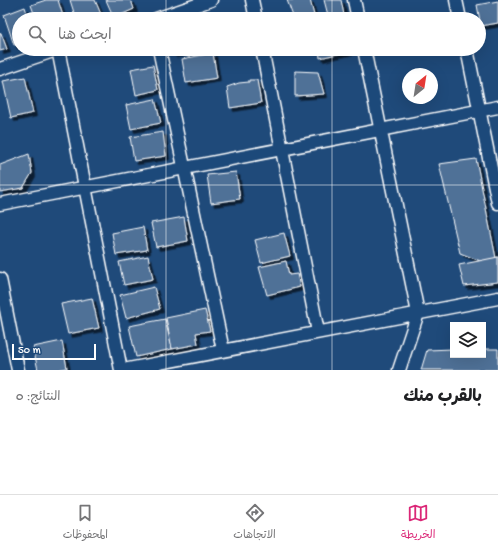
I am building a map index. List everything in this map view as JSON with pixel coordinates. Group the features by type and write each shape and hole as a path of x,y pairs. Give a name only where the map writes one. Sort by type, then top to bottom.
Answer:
{"street":[{"path":"176,12 211,0"},
{"path":"252,0 255,12"},
{"path":"354,0 357,12"},
{"path":"456,0 459,12"},
{"path":"0,68 37,56"},
{"path":"59,56 122,370 498,298"},
{"path":"160,56 223,350"},
{"path":"263,56 318,332"},
{"path":"365,56 418,313 400,370"},
{"path":"468,56 498,203"},
{"path":"0,204 498,107"},
{"path":"0,279 18,370"}],"building":[{"path":"46,0 58,0 62,12 34,12 31,5"},
{"path":"70,0 95,0 100,12 74,12"},
{"path":"106,0 131,0 134,9 127,12 111,12"},
{"path":"287,0 310,0 313,12 291,12"},
{"path":"324,0 341,0 343,12 327,12"},
{"path":"498,1 498,23 486,25 486,12 478,12 477,5"},
{"path":"25,7 27,12 12,12 12,39 4,15"},
{"path":"1,33 7,49 0,51 0,34"},
{"path":"198,56 213,56 217,78 186,83 182,59"},
{"path":"153,65 158,90 136,95 131,69"},
{"path":"295,71 318,72 324,94 295,96"},
{"path":"25,77 33,113 11,118 3,81"},
{"path":"249,80 257,80 261,103 230,108 227,87 239,83 249,82"},
{"path":"155,99 161,123 131,129 126,105"},
{"path":"163,132 166,156 134,161 130,137"},
{"path":"29,154 32,173 23,188 0,192 0,165"},
{"path":"476,159 498,268 460,253 439,164"},
{"path":"236,172 240,199 211,203 207,175"},
{"path":"184,217 188,241 156,247 151,223"},
{"path":"143,227 147,250 116,255 112,233"},
{"path":"284,233 290,256 261,263 255,240"},
{"path":"148,256 153,279 124,285 119,262"},
{"path":"498,257 498,282 464,286 459,265"},
{"path":"286,261 289,275 297,274 300,287 267,295 259,267"},
{"path":"154,287 160,309 126,318 120,295"},
{"path":"92,298 99,328 68,334 61,304"},
{"path":"205,310 210,331 196,333 198,344 172,349 166,318"},
{"path":"165,319 172,349 136,357 129,326"},
{"path":"62,341 67,368 57,370 38,370 33,347"},
{"path":"450,349 450,358 486,358 486,349 498,349 498,370 421,370 427,350"}]}
